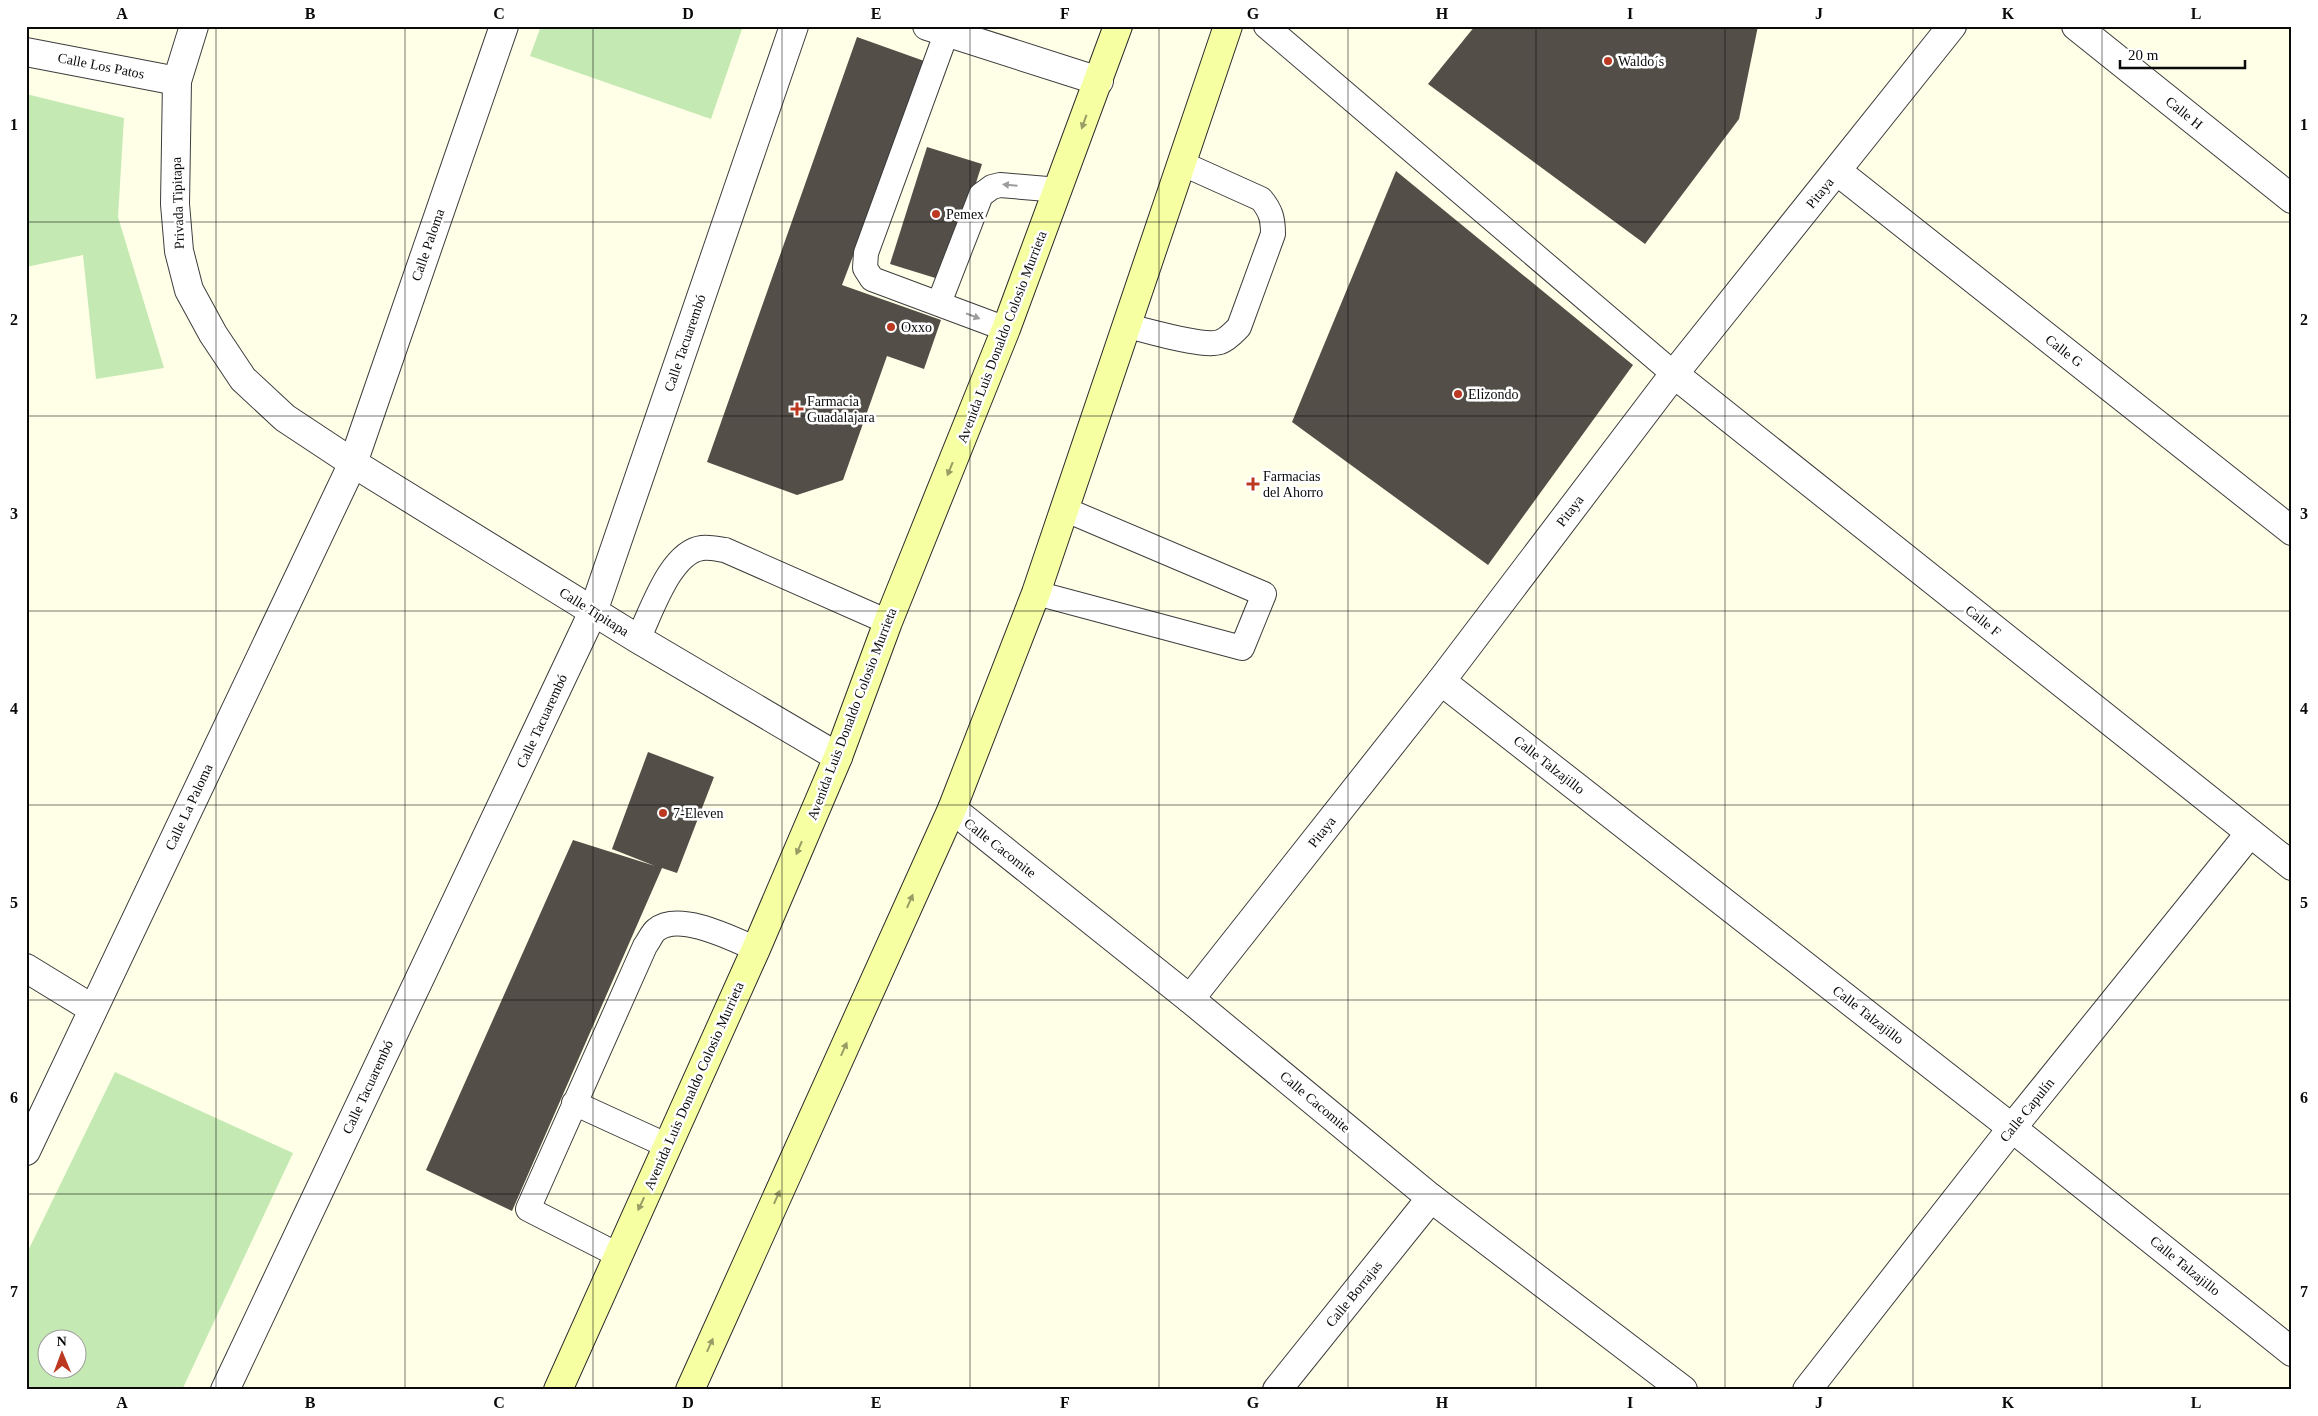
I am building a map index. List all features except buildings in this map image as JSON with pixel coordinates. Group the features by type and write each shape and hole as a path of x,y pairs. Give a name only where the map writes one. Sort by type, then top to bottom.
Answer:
{"main road":[{"name":"Avenida Luis Donaldo Colosio Murrieta","path":"558,1390 756,948 838,757 888,622 1006,329 1059,190 1118,26"},
{"path":"690,1390 952,809 1036,593 1228,26"}],"street":[{"path":"177,81 194,26"},
{"name":"Calle Paloma","path":"353,463 504,26"},
{"name":"Calle Tacuarembó","path":"225,1390 593,612 794,26"},
{"name":"Pitaya","path":"1190,999 1441,681 1674,374 1952,26"},
{"name":"Calle H","path":"2076,26 2292,199"},
{"path":"941,28 1099,81"},
{"name":"Calle Los Patos","path":"26,52 177,81"},
{"name":"Privada Tipitapa","path":"177,81 175,204 179,251 189,290 213,334 243,379 285,418 353,463"},
{"name":"Calle G","path":"1837,171 2292,531"},
{"name":"Calle F","path":"1674,374 2292,866"},
{"name":"Calle Tipitapa","path":"353,463 593,612 838,757"},
{"name":"Calle La Paloma","path":"26,1151 353,463"},
{"name":"Calle Talzajillo","path":"1441,681 2012,1128 2292,1352"},
{"name":"Calle Cacomite","path":"952,809 1190,999 1431,1198 1683,1390"},
{"name":"Calle Capulín","path":"1807,1390 2012,1128 2250,834"},
{"path":"26,968 93,1009"},
{"name":"Calle Borrajas","path":"1278,1390 1431,1198"}],"lane":[{"path":"1266,26 1674,374"},
{"path":"941,28 866,253 865,268 872,279 1006,329"},
{"path":"1126,326 1203,343 1219,342 1230,336 1239,327 1273,234 1273,218 1269,208 1262,199 1181,164"},
{"path":"939,303 981,194 992,187 1000,185 1059,190"},
{"path":"1036,593 1242,648 1264,594 1064,509"},
{"path":"638,639 668,576 682,556 702,548 725,550 888,622"},
{"path":"618,1255 528,1209 574,1103 645,946 657,929 677,923 697,925 756,948"},
{"path":"574,1103 668,1146"}],"green space":[{"path":"541,26 743,26 711,119 530,56"},
{"path":"26,94 124,118 118,217 164,368 96,379 83,255 26,267"},
{"path":"115,1072 293,1153 182,1390 26,1390 26,1255"}],"place":[{"name":"Waldo´s","path":"1608,61"},
{"name":"Pemex","path":"936,214"},
{"name":"Oxxo","path":"891,327"},
{"name":"Elizondo","path":"1458,394"},
{"name":"Farmacia Guadalajara","path":"797,409"},
{"name":"Farmacias del Ahorro","path":"1253,484"},
{"name":"7-Eleven","path":"663,813"}]}
